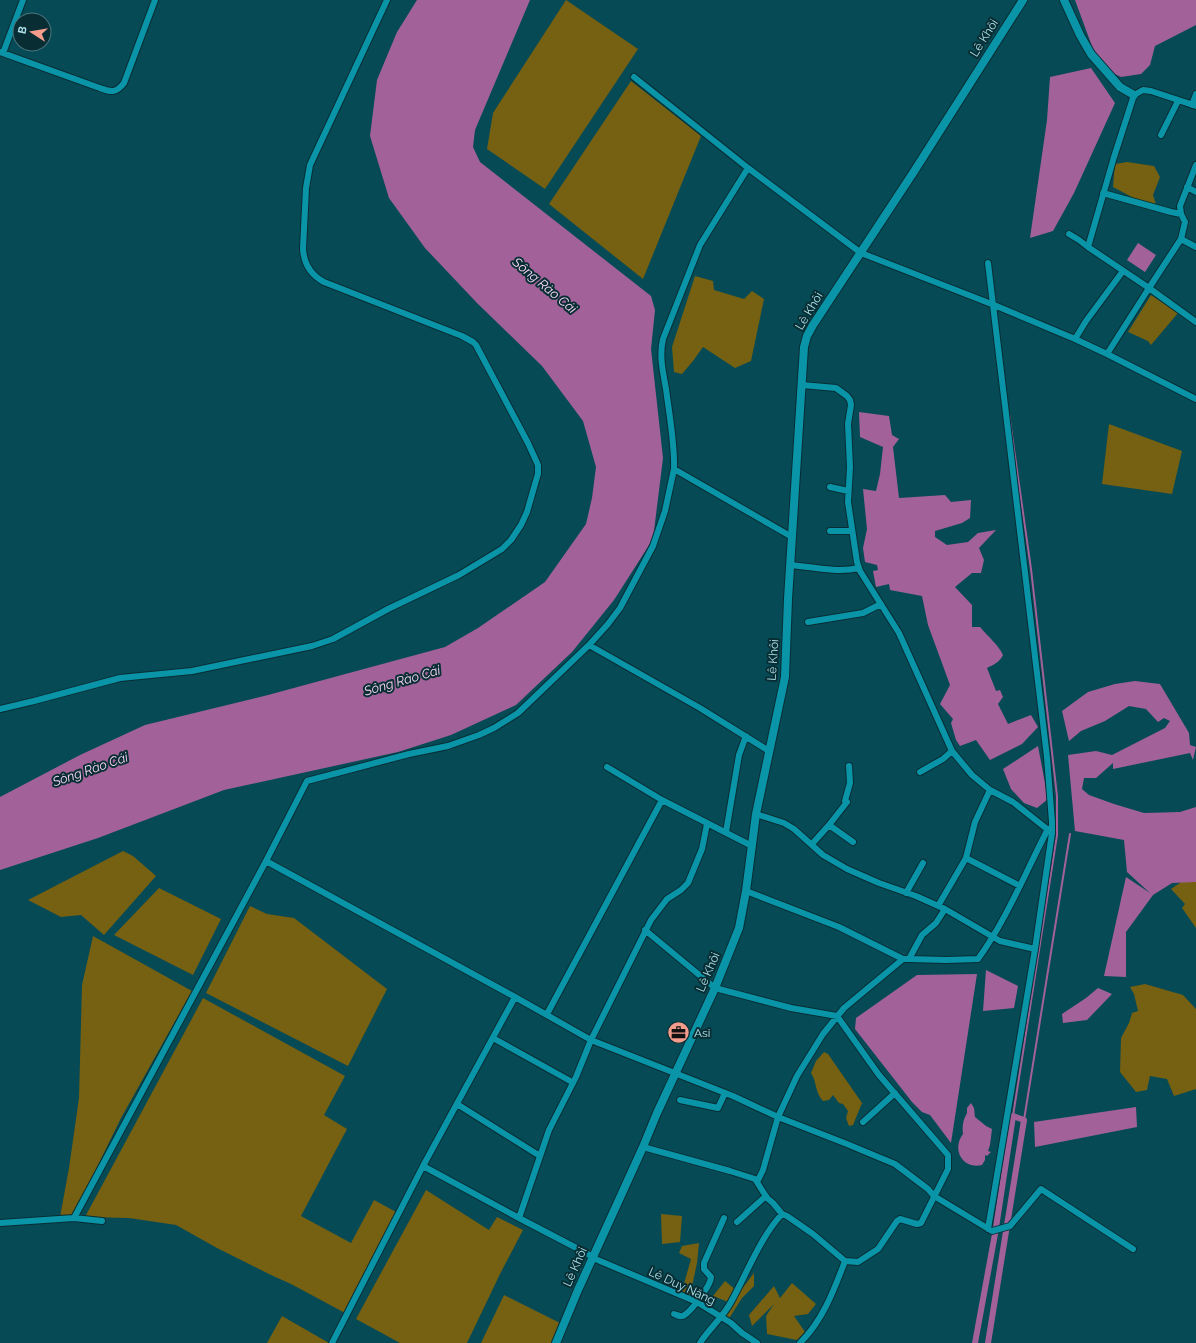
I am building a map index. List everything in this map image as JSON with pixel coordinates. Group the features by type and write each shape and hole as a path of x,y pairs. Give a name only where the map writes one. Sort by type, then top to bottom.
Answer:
{"street":[{"path":"23,0 2,53 109,91 119,88 124,83 155,0"},
{"path":"0,709 34,702 120,678 192,671 327,642 388,609 446,582 497,553 511,540 521,525 527,512 538,474 538,466 528,443 476,345 462,336 324,282 310,272 304,257 303,249 306,188 310,165 386,0"},
{"name":"Lê Khôi","path":"556,1343 578,1290 675,1073 715,988 739,928 746,892 756,814 785,677 788,599 804,347 813,325 914,173 1023,0"},
{"path":"1064,0 1080,35 1091,54 1120,87 1134,95"},
{"path":"634,77 748,168 861,253 994,305 1075,339 1196,399"},
{"path":"1088,248 1103,193 1134,95 1143,90 1151,90 1178,101 1194,105 1196,94"},
{"path":"1161,135 1178,101"},
{"path":"1107,354 1181,239 1185,222 1181,214 1180,206 1196,165"},
{"path":"74,1218 266,861 307,781 410,754 448,746 478,735 507,721 518,713 590,644 620,608 653,546 666,511 674,469 671,430 661,361 663,339 700,245 748,168"},
{"path":"1187,187 1196,192"},
{"path":"1103,193 1181,214"},
{"path":"1069,234 1196,322"},
{"path":"1181,239 1196,247"},
{"path":"988,262 1047,757 1052,813 1034,949 990,1230"},
{"path":"1075,339 1123,271"},
{"path":"802,385 836,388 850,400 851,405 848,424 850,467 848,502 855,552 859,568 904,644 952,751 972,775 990,790 1013,802 1050,831"},
{"path":"674,469 792,537"},
{"path":"830,487 848,491"},
{"path":"830,531 852,531"},
{"path":"791,565 839,570 859,568"},
{"path":"808,622 863,613 881,604"},
{"path":"590,644 700,708 769,751"},
{"path":"726,832 739,755 746,736"},
{"path":"920,772 943,759 952,751"},
{"path":"812,844 829,825 846,802 850,783 849,766"},
{"path":"607,767 662,800 752,846"},
{"path":"938,906 966,858 975,822 990,790"},
{"path":"547,1014 662,800"},
{"path":"756,814 784,823 794,829 823,855 837,864 879,883 945,909 1000,941 1034,949"},
{"path":"519,1218 549,1130 591,1040 651,920 667,899 681,890 688,883 702,849 707,824"},
{"path":"829,825 853,842"},
{"path":"746,892 840,927 906,959 974,960 978,959 993,937 1050,831"},
{"path":"966,858 1020,886"},
{"path":"266,861 515,996 591,1040 895,1164 928,1189 934,1196 990,1230 1008,1227 1015,1221 1041,1189 1133,1249"},
{"path":"906,893 923,863"},
{"path":"757,1182 763,1170 778,1117 797,1076 822,1034 837,1016 906,959 922,935 936,923 945,909"},
{"path":"643,1147 755,1179 766,1196 782,1214 788,1216 813,1234 845,1261 858,1262 878,1249 897,1221 900,1219 917,1224 921,1223 948,1169 948,1155 879,1075 837,1016 791,1008 715,988 645,930"},
{"path":"332,1343 423,1166 515,996"},
{"path":"493,1038 572,1082"},
{"path":"680,1100 718,1108 724,1093"},
{"path":"863,1122 895,1093"},
{"path":"457,1104 540,1156"},
{"name":"Lê Duy Năng","path":"423,1166 593,1258 697,1302 731,1322 742,1333 757,1343"},
{"path":"737,1222 766,1196"},
{"path":"700,1343 730,1303 764,1241 782,1214"},
{"path":"0,1223 74,1218 102,1221"},
{"path":"674,1314 683,1316 697,1302 711,1282 711,1277 704,1268 704,1263 724,1218"},
{"path":"800,1343 809,1334 824,1311 845,1261"}],"shaded area":[{"path":"566,0 638,49 545,189 487,149 493,113"},
{"path":"631,81 701,136 643,279 549,204"},
{"path":"1127,162 1154,166 1160,177 1153,195 1158,211 1113,187 1115,164"},
{"path":"695,276 713,281 714,290 744,299 752,291 764,299 751,361 735,368 703,347 682,374 674,372 672,347"},
{"path":"1151,295 1178,313 1151,345 1148,341 1128,332"},
{"path":"1109,424 1182,451 1172,494 1102,484"},
{"path":"123,851 133,856 156,876 104,935 81,915 61,917 28,900"},
{"path":"1184,880 1196,881 1196,928 1182,908 1185,904 1171,889"},
{"path":"159,888 221,919 193,975 114,935"},
{"path":"250,906 267,914 294,918 387,989 348,1066 206,993"},
{"path":"93,936 192,991 121,1118 73,1216 60,1217 79,1098 82,985"},
{"path":"1145,984 1183,995 1196,1009 1196,1089 1174,1096 1167,1079 1150,1076 1147,1090 1136,1092 1120,1072 1121,1038 1129,1023 1132,1013 1138,1011 1134,994 1130,987"},
{"path":"203,998 345,1076 324,1115 347,1129 301,1216 351,1243 374,1200 398,1213 345,1313 291,1284 217,1248 176,1225 129,1218 85,1217"},
{"path":"824,1052 828,1054 862,1103 853,1125 849,1126 846,1118 848,1111 833,1095 829,1100 823,1101 820,1098 811,1073 816,1061"},
{"path":"426,1190 489,1230 497,1217 523,1230 467,1343 400,1343 356,1319"},
{"path":"661,1214 682,1216 680,1242 662,1244"},
{"path":"699,1243 697,1263 689,1300 680,1298 691,1259 679,1253 682,1246"},
{"path":"754,1273 754,1286 742,1298 728,1320 721,1316 731,1303 713,1296 725,1281 736,1290 732,1302"},
{"path":"792,1283 816,1304 808,1314 794,1316 805,1332 797,1340 767,1334 766,1316 774,1304 752,1326 749,1315 774,1286 780,1298"},
{"path":"504,1295 564,1325 555,1343 481,1343"},
{"path":"282,1316 329,1343 267,1343"}],"water":[{"name":"Sông Rào Cái","path":"417,0 530,0 475,130 473,147 480,162 651,296 655,310 651,349 663,458 653,539 614,600 572,652 516,705 451,735 398,752 224,790 98,838 0,870 0,797 80,755 145,725 268,695 445,647 478,628 545,582 586,524 592,498 596,467 583,421 542,366 477,303 425,248 389,198 370,136 377,80 397,32"},
{"path":"1075,0 1196,0 1196,25 1155,46 1150,65 1141,74 1121,77 1111,72 1093,49"},
{"path":"1091,68 1115,103 1074,193 1053,231 1030,238 1047,120 1050,77"},
{"path":"1138,243 1156,255 1145,272 1127,260"},
{"path":"859,412 889,416 892,435 899,439 893,447 899,498 945,495 951,502 971,500 970,518 962,523 935,531 935,537 947,545 968,542 978,533 996,530 979,548 984,560 981,573 972,573 955,587 972,605 972,627 980,627 996,644 1003,655 998,661 987,668 996,691 1000,690 1003,697 998,704 1008,724 1031,715 1038,727 1022,744 990,760 976,740 960,746 956,740 951,723 953,719 940,704 950,685 928,625 922,596 890,590 889,584 876,587 873,571 878,570 877,565 865,562 863,548 867,529 863,489 876,491 880,474 883,447 860,437"},
{"path":"1135,681 1160,684 1189,733 1190,745 1196,747 1193,760 1190,753 1113,769 1113,763 1096,778 1084,778 1082,789 1089,795 1144,813 1180,812 1196,807 1196,882 1172,883 1153,895 1126,932 1126,977 1104,976 1126,877 1150,893 1127,872 1124,840 1075,831 1068,755 1096,751 1112,755 1165,728 1170,721 1164,718 1158,722 1146,709 1129,706 1105,721 1081,731 1069,741 1062,711 1088,692 1115,684"},
{"path":"1038,746 1048,799 1037,808 1024,803 1011,789 1003,769"},
{"path":"986,970 1018,986 1014,1008 983,1011"},
{"path":"977,974 951,1143 930,1115 922,1112 912,1102 855,1029 856,1018 917,975"},
{"path":"1098,988 1112,994 1087,1020 1063,1023 1062,1014"},
{"path":"971,1103 974,1108 975,1117 992,1129 988,1151 991,1152 987,1156 985,1155 985,1160 982,1165 975,1166 964,1162 958,1146 963,1134 963,1126 967,1108"},
{"path":"1136,1107 1137,1127 1035,1147 1034,1122"}],"waterway":[{"path":"1009,414 1031,569 1057,796 1057,835 1013,1116"},
{"path":"1024,1120 1070,834"},
{"path":"975,1343 995,1234 1013,1116 1024,1120 988,1343"}],"place":[{"name":"Asi","path":"678,1033"}]}
